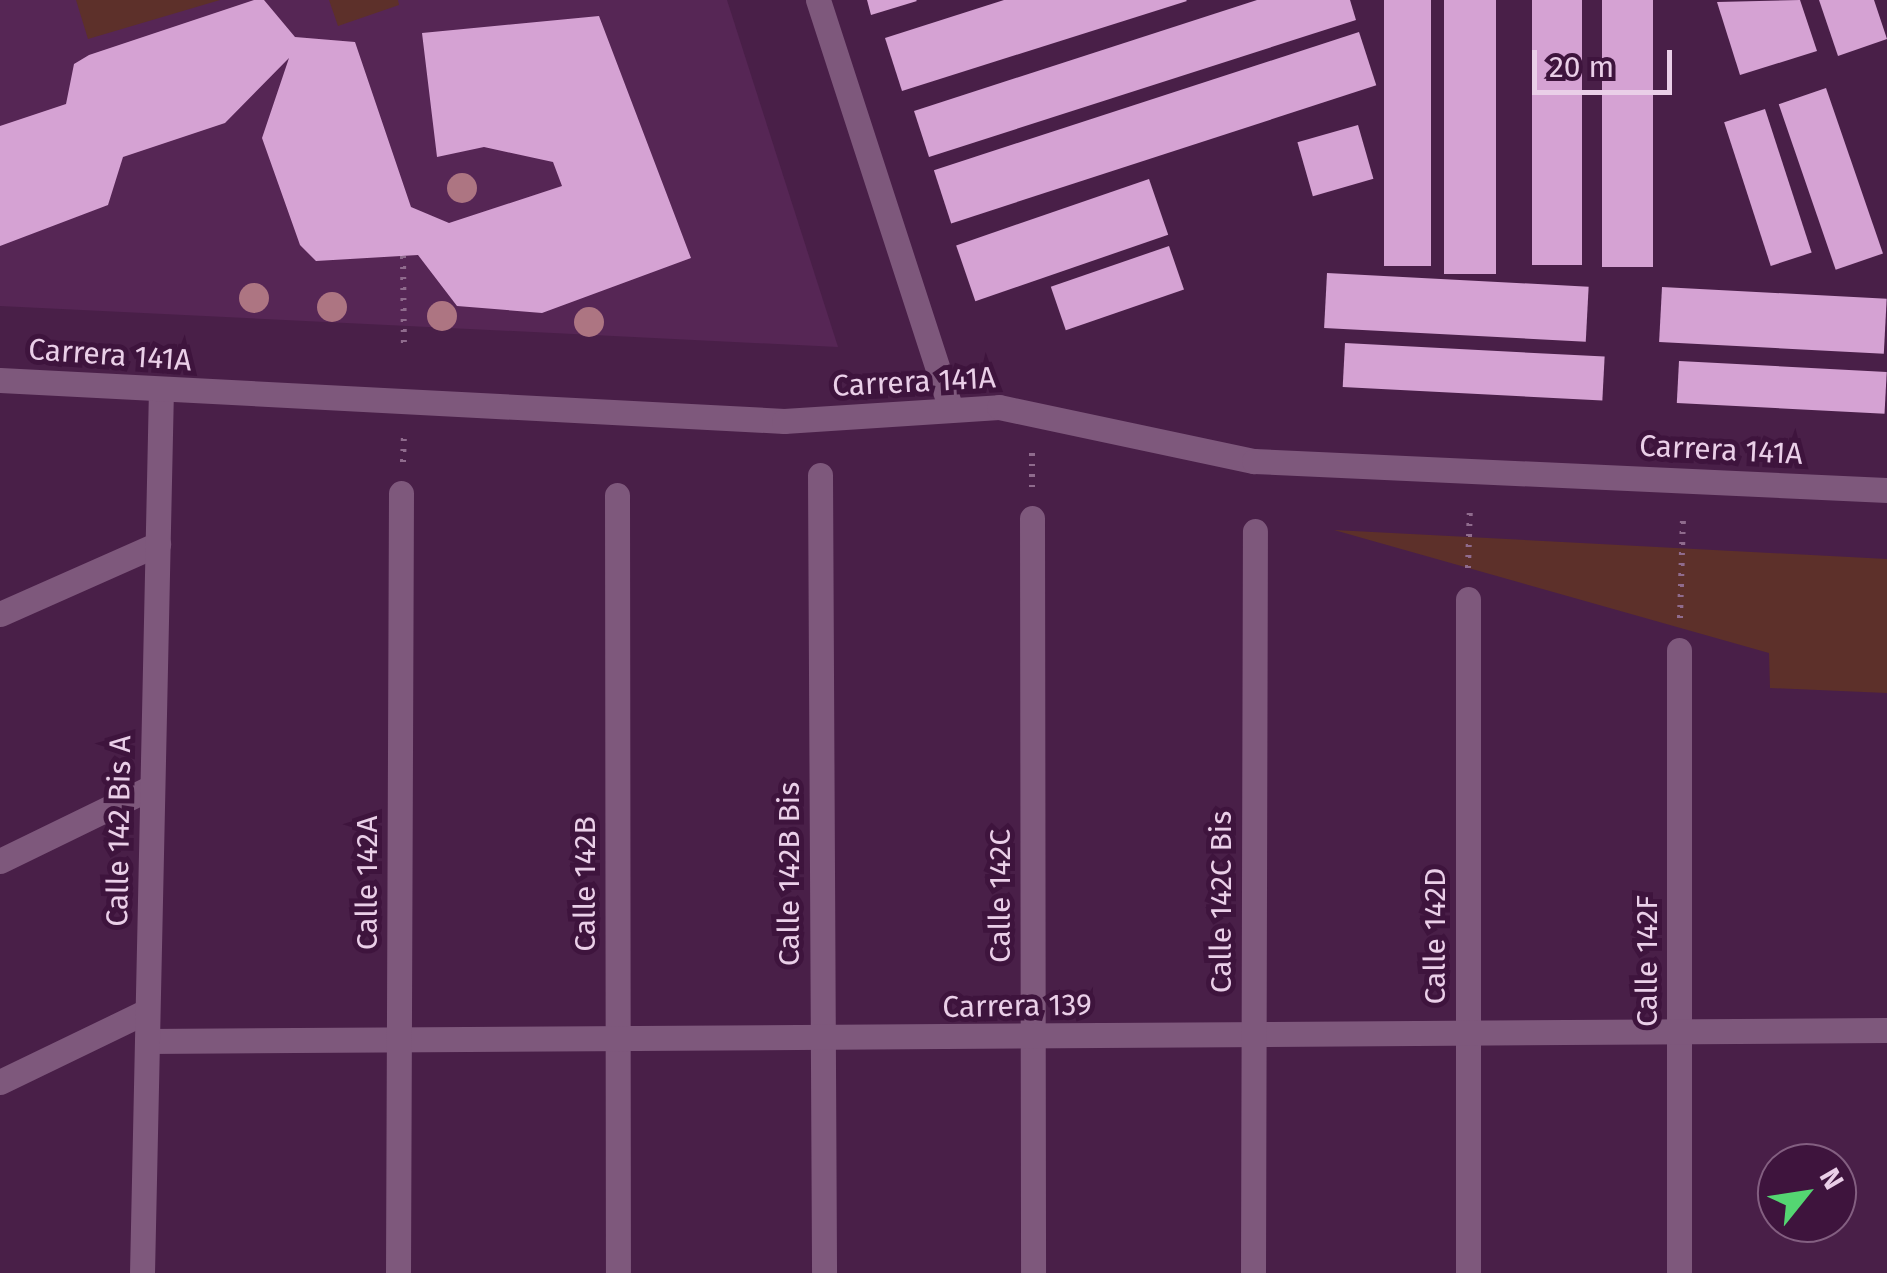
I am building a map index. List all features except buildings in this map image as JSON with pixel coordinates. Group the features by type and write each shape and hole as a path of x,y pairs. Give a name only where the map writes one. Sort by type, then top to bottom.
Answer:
{"street":[{"path":"818,0 950,407"},
{"name":"Carrera 141A","path":"0,380 784,421 950,407 1032,412 1254,460 1887,490"},
{"name":"Calle 142 Bis A","path":"142,1267 161,391"},
{"name":"Calle 142B Bis","path":"820,475 824,1273"},
{"name":"Calle 142A","path":"398,1273 401,493"},
{"name":"Calle 142B","path":"617,495 618,1273"},
{"name":"Calle 142C","path":"1032,518 1034,1273"},
{"name":"Calle 142C Bis","path":"1253,1273 1255,531"},
{"path":"0,614 158,544"},
{"name":"Calle 142D","path":"1468,600 1468,1273"},
{"name":"Calle 142F","path":"1679,650 1679,1273"},
{"path":"0,861 152,787"},
{"path":"0,1082 147,1010"},
{"name":"Carrera 139","path":"147,1041 399,1044 1887,1030"},
{"path":"117,1273 142,1267"}],"path":[{"path":"403,256 404,347"},
{"path":"401,493 406,404"},
{"path":"1032,412 1032,518"},
{"path":"1468,600 1471,472"},
{"path":"1679,650 1684,481"}],"shaded area":[{"path":"0,0 727,0 838,347 0,306"},
{"path":"76,0 220,0 88,39"},
{"path":"329,0 398,0 399,5 338,26"},
{"path":"1334,530 1887,559 1887,693 1770,688 1769,653"}]}
